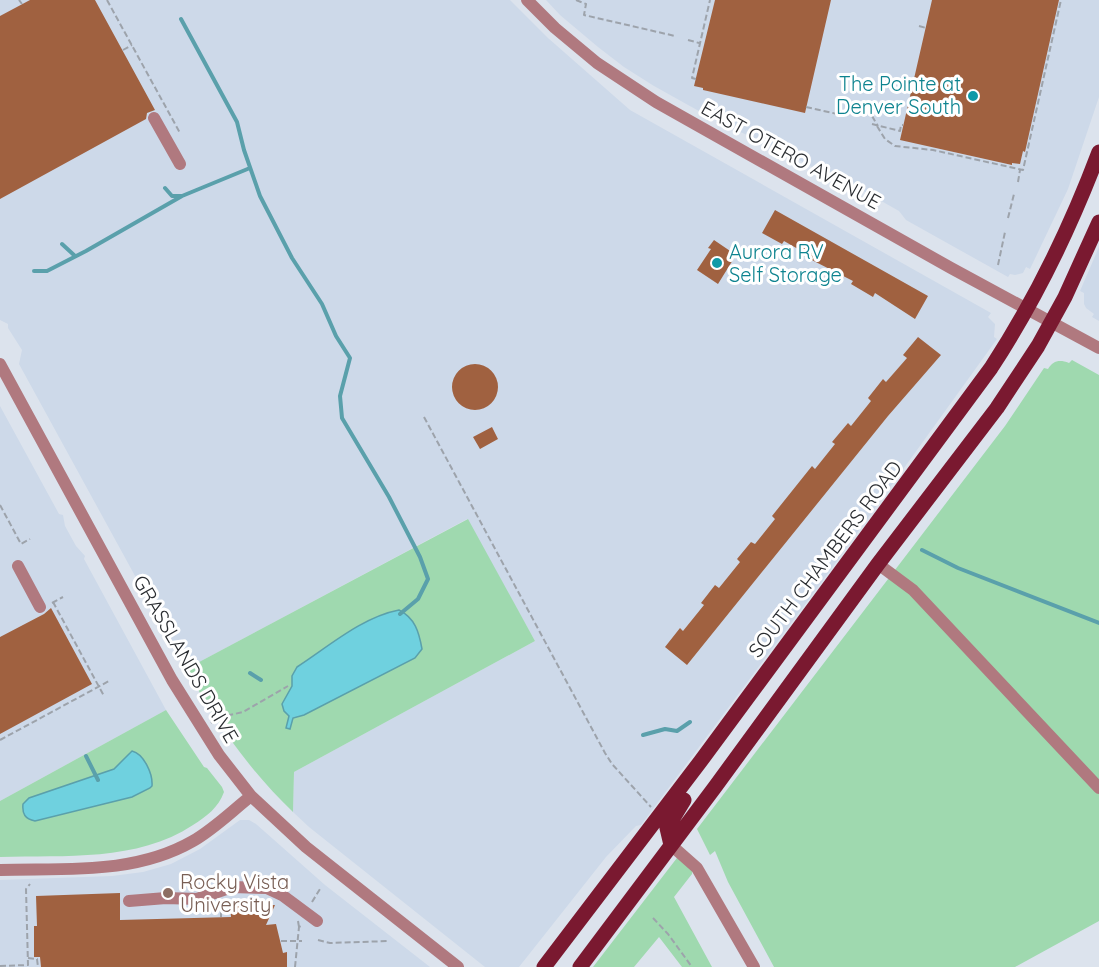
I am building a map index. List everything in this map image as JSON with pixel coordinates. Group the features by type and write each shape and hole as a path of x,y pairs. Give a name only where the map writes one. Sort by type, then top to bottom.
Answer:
{"main road":[{"name":"SOUTH CHAMBERS ROAD","path":"544,967 719,737 965,405 1028,310 1078,205 1099,152"},
{"path":"580,967 716,787 878,564 997,408 1035,352 1082,262 1099,222"},
{"path":"671,845 667,828 676,810 706,771 719,737"}],"street":[{"name":"EAST OTERO AVENUE","path":"527,0 574,44 639,92 1099,348"},
{"path":"154,118 180,164"},
{"name":"GRASSLANDS DRIVE","path":"0,364 172,680 219,755 251,796 306,847 458,967"},
{"path":"878,564 913,590 1099,788"},
{"path":"18,566 40,606"},
{"path":"0,870 111,867 148,860 195,840 251,796"},
{"path":"671,845 697,868 754,967"},
{"path":"129,901 196,899 210,896 225,888 267,888 282,895 311,923"}],"path":[{"path":"19,0 22,4"},
{"path":"107,0 180,134"},
{"path":"576,0 586,4 584,15 675,36"},
{"path":"696,79 692,78 710,0"},
{"path":"1018,182 1020,170 1023,170 1061,0"},
{"path":"919,26 926,28"},
{"path":"688,40 701,43"},
{"path":"123,50 132,45"},
{"path":"807,107 842,115"},
{"path":"872,116 885,139 895,146 967,156 1020,170"},
{"path":"872,124 900,131 903,125"},
{"path":"1008,218 1014,194"},
{"path":"998,265 1005,232"},
{"path":"424,417 612,765 646,804 661,814"},
{"path":"0,505 21,544 30,539"},
{"path":"53,602 105,696"},
{"path":"0,740 109,681"},
{"path":"200,728 221,717 243,711 288,686"},
{"path":"86,687 89,692"},
{"path":"0,966 28,965 26,889 30,884"},
{"path":"313,905 312,902 320,889"},
{"path":"214,904 222,899 221,917"},
{"path":"295,917 299,927 295,967"},
{"path":"652,918 668,934 692,967"},
{"path":"299,927 311,923"},
{"path":"27,937 34,937"},
{"path":"318,940 330,943 389,941"},
{"path":"281,941 302,941"},
{"path":"27,948 34,947"},
{"path":"28,957 34,955"},
{"path":"28,957 37,959 38,967"}],"shaded area":[{"path":"0,0 510,0 548,38 630,110 991,313 988,317 995,324 994,337 997,339 824,579 641,825 636,826 606,857 519,967 485,967 309,827 293,812 294,772 535,641 467,519 186,669 19,364 22,350 8,328 8,324 0,320"},
{"path":"546,0 1099,0 1099,97 1068,189 1030,269 1026,267 1023,273 1010,274 1008,277 906,220 899,211 860,189 845,186 782,150 724,125 654,86 598,47"},
{"path":"1099,247 1099,321 1092,317 1094,314 1086,308 1084,293 1080,291"},
{"path":"0,406 59,514 63,515 65,526 76,546 85,556 84,559 166,710 0,801"},
{"name":"Rocky Vista University","path":"240,820 249,820 256,824 325,885 430,967 0,967 0,880 112,876 143,872 171,864 200,849"}],"green space":[{"path":"1072,360 1099,375 1099,921 1015,967 774,967 728,882 715,851 710,855 697,829 1005,426 1044,368 1048,369 1057,362 1069,363"},
{"path":"468,519 535,641 294,772 293,812 234,745 186,669"},
{"path":"166,710 204,767 224,792 219,803 207,815 171,837 124,851 75,856 0,857 0,801"},
{"path":"680,854 693,867 692,874 674,897 712,967 682,967 659,937 634,967 593,967"}],"water":[{"path":"399,610 413,621 418,631 422,649 415,658 304,715 293,718 290,729 286,728 289,716 282,704 292,686 292,676 297,667 359,626"},
{"path":"132,751 140,756 147,765 152,781 150,788 132,797 35,821 25,816 23,804 29,798 114,769"}],"building":[{"path":"30,0 95,0 155,110 147,113 146,119 0,199 0,16"},
{"name":"The Pointe at Denver South","path":"715,0 831,0 805,113 694,86"},
{"name":"The Pointe at Denver South","path":"932,0 1059,0 1025,152 1023,151 1020,164 1012,163 1012,165 900,140"},
{"path":"775,210 928,296 915,319 875,293 873,297 851,284 853,281 804,256 805,253 784,241 782,244 762,233"},
{"name":"Aurora RV Self Storage","path":"714,240 736,255 718,284 697,270 711,249 708,248"},
{"path":"918,337 941,355 888,416 687,665 665,647 680,628 683,631 704,605 701,603 715,585 719,588 740,562 737,559 751,542 755,544 775,519 772,516 812,466 815,469 835,444 832,442 848,423 851,426 871,401 868,398 883,379 886,382 907,358 903,355"},
{"path":"475,364 484,365 491,371 497,378 497,396 491,403 484,409 475,410 466,409 459,403 453,396 452,387 453,378 459,371 466,365"},
{"path":"492,427 498,439 480,449 473,437"},
{"path":"51,608 92,684 0,734 0,637"},
{"path":"120,893 120,920 231,917 230,906 275,905 266,925 276,924 283,953 287,952 287,967 41,967 40,957 34,957 34,926 37,926 36,896"}],"waterway":[{"path":"181,19 237,122 260,196 292,258 322,304 336,336 350,358 340,396 342,418 389,497 420,557 428,579 418,599 400,614"},
{"path":"165,188 172,196 182,196 250,168"},
{"path":"34,271 47,271 182,196"},
{"path":"62,244 75,256"},
{"path":"922,550 958,568 1099,623"},
{"path":"250,673 261,680"},
{"path":"643,735 665,729 677,731 690,722"},
{"path":"86,756 98,780"}],"place":[{"name":"The Pointe at Denver South","path":"973,96"},
{"name":"Aurora RV Self Storage","path":"717,263"},
{"name":"Rocky Vista University","path":"168,893"}]}
